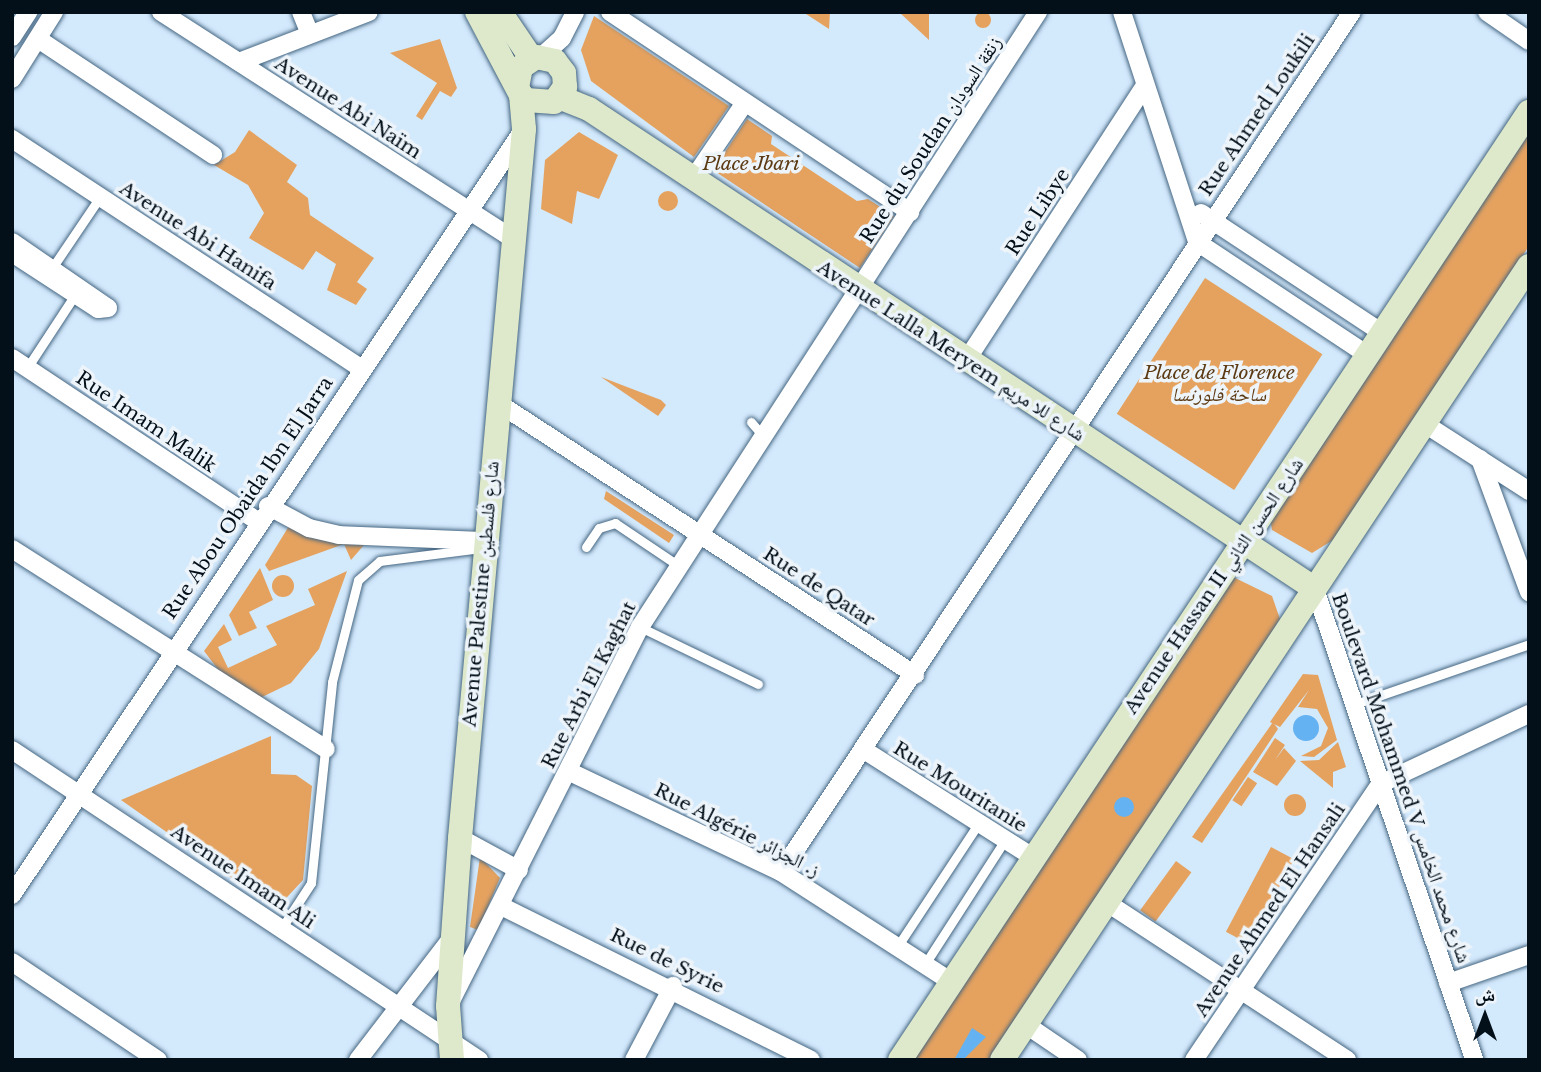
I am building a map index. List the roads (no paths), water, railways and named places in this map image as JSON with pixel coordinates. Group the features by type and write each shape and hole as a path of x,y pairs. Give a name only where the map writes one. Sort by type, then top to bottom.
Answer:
{"street":[{"path":"12,37 29,12"},
{"path":"12,79 54,12"},
{"name":"Avenue Abi Naïm","path":"161,12 513,239"},
{"path":"301,12 310,34"},
{"path":"239,62 369,12"},
{"path":"477,12 519,91"},
{"path":"500,12 551,77"},
{"path":"524,129 551,77 562,38 575,12"},
{"path":"610,12 744,104 910,212"},
{"name":"Rue du Soudan زنقة السودان","path":"860,291 1038,12"},
{"path":"1122,12 1197,242 1368,355"},
{"name":"Rue Ahmed Loukili","path":"781,872 915,675 1211,219 1352,12"},
{"path":"1487,12 1529,41"},
{"path":"38,39 213,155"},
{"path":"519,91 521,67 551,77"},
{"name":"Avenue Lalla Meryem شارع للا مريم","path":"519,91 551,77 589,109 860,291 1315,589"},
{"name":"Rue Libye","path":"966,361 1145,86"},
{"name":"Avenue Palestine شارع فلسطين","path":"450,1050 448,1006 460,838 484,545 524,129 519,91"},
{"path":"693,178 744,104"},
{"name":"Avenue Hassan II شارع الحسن الثاني","path":"900,1060 1529,112"},
{"name":"Rue Abou Obaida Ibn El Jarra","path":"12,895 262,513 524,129"},
{"name":"Avenue Abi Hanifa","path":"12,139 359,368"},
{"path":"1184,202 1382,333"},
{"path":"12,242 78,290"},
{"path":"12,253 50,271"},
{"path":"1002,1060 1526,276"},
{"name":"Rue Arbi El Kaghat","path":"448,1006 501,906 640,626 700,535 757,429 860,291"},
{"name":"Rue Imam Malik","path":"20,363 262,513 338,535 484,545"},
{"name":"Rue de Qatar","path":"498,403 915,675"},
{"path":"1425,424 1529,491"},
{"path":"1480,459 1529,592"},
{"path":"12,549 326,749"},
{"name":"Boulevard Mohammed V شارع محمد الخامس","path":"1315,589 1474,1060"},
{"path":"1380,784 1529,714"},
{"name":"Avenue Imam Ali","path":"12,750 282,929 394,1006 450,1050 479,1060"},
{"name":"Rue Mouritanie","path":"864,750 1034,858"},
{"name":"Rue Algérie ز. الجزائر","path":"568,771 781,872 898,944 952,982"},
{"name":"Avenue Ahmed El Hansali","path":"1194,1060 1380,784"},
{"path":"460,838 519,870"},
{"path":"1106,902 1240,993 1347,1060"},
{"name":"Rue de Syrie","path":"501,906 673,986 811,1060"},
{"path":"358,1060 394,1006 416,992 454,935"},
{"path":"1448,983 1529,956"},
{"path":"12,962 158,1060"},
{"path":"634,1060 673,986"},
{"path":"1025,1024 1078,1060"}],"lane":[{"path":"50,271 100,197"},
{"path":"20,363 78,290"},
{"path":"586,547 599,528 615,523 679,566"},
{"path":"282,929 311,883 342,631 366,569 380,561 484,545"},
{"path":"640,626 758,684"},
{"path":"1355,704 1529,644"},
{"path":"898,944 978,824"},
{"path":"925,964 1006,841"}],"water":[{"path":"1306,715 1315,719 1319,728 1315,737 1306,741 1297,737 1293,728 1297,719"},
{"path":"1120,797 1128,797 1134,807 1128,817 1120,817 1114,811 1114,803"},
{"path":"972,1028 986,1037 963,1060 954,1060"}],"park label":[{"name":"Place Jbari","path":"751,164"},
{"name":"Place de Florence ساحة فلورنسا","path":"1219,384"}]}
